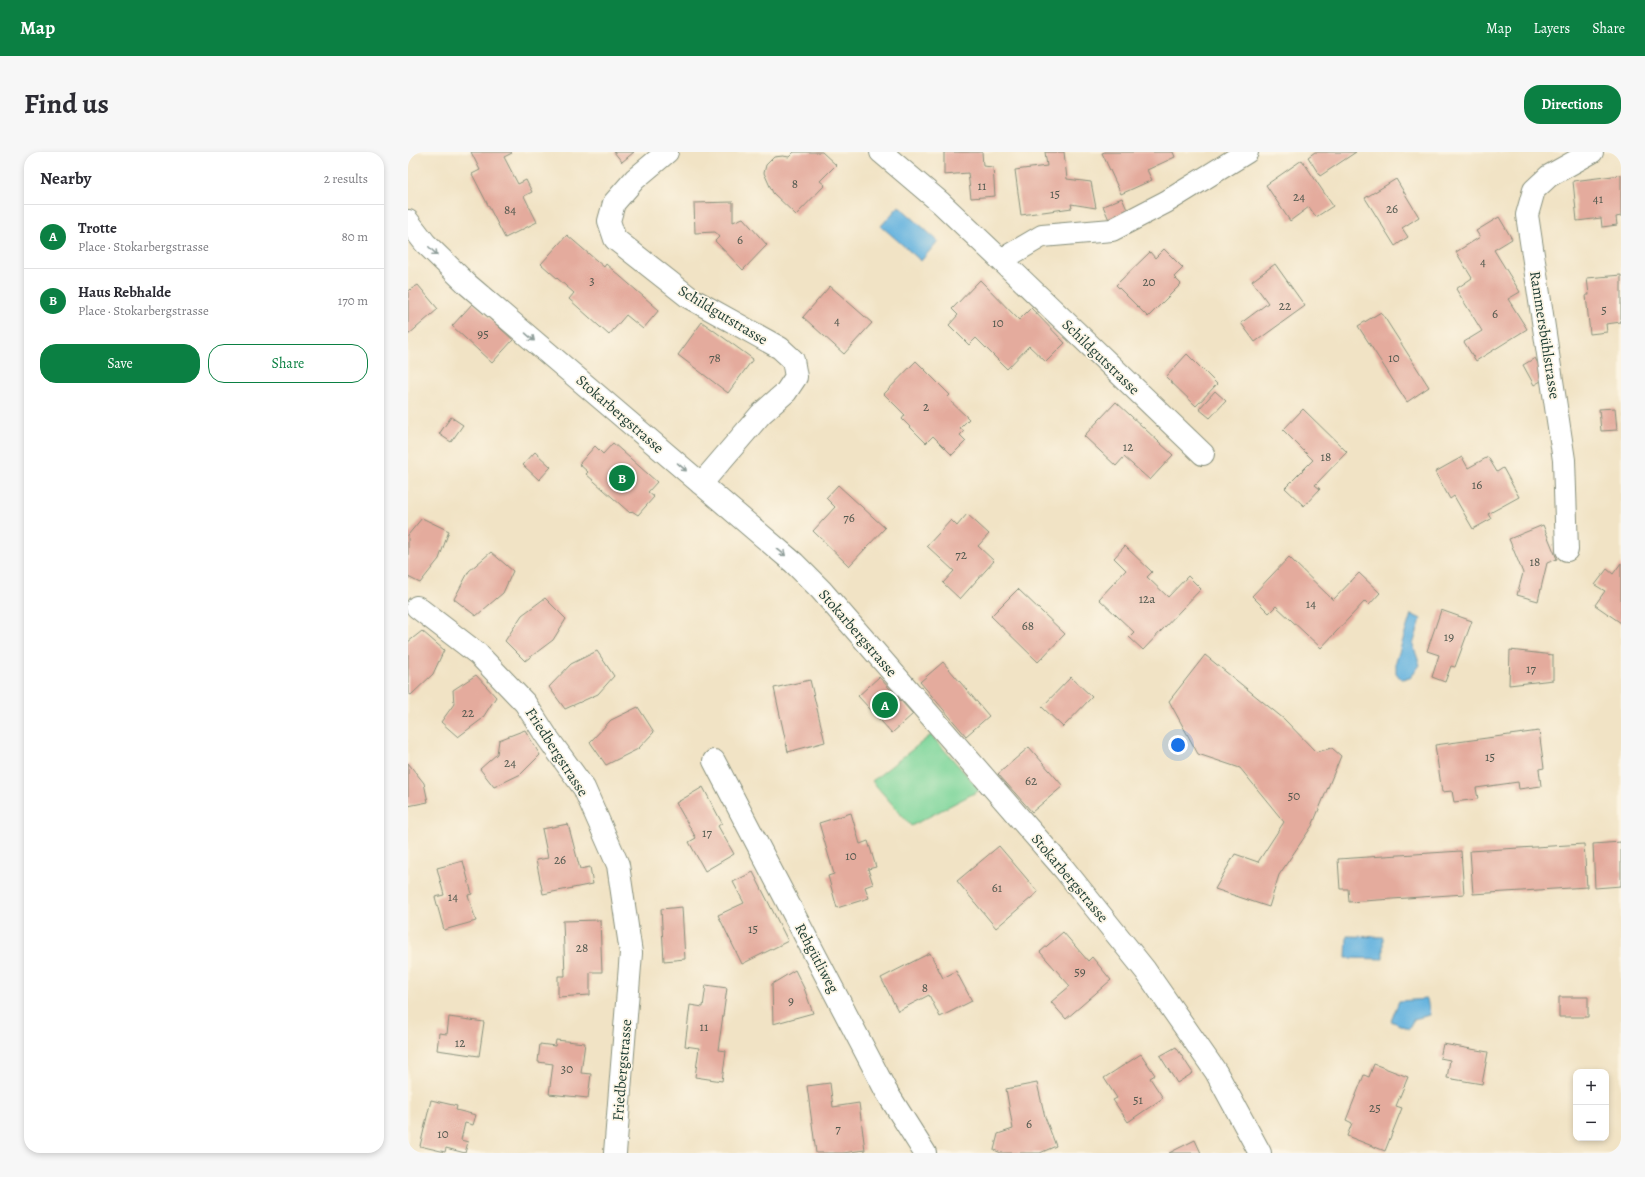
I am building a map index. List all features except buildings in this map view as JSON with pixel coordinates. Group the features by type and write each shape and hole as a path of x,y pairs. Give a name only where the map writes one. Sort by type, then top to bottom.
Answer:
{"street":[{"name":"Schildgutstrasse","path":"667,152 635,179 614,203 609,221 614,239 690,298 780,348 793,360 796,377 786,392 761,414 701,484"},
{"name":"Schildgutstrasse","path":"881,152 941,203 1202,454"},
{"path":"1001,260 1042,236 1112,230 1166,202 1247,152"},
{"name":"Rammersbühlstrasse","path":"1567,550 1564,460 1527,215 1534,190 1549,176 1592,152"},
{"name":"Stokarbergstrasse","path":"408,221 425,243 467,284 794,563 821,590 1064,869 1145,970 1216,1072 1260,1153"},
{"name":"Friedbergstrasse","path":"417,607 478,654 525,703 547,737 584,788 618,865 631,953 615,1153"},
{"name":"Rehgütliweg","path":"714,761 886,1091 925,1153"}],"green space":[{"path":"931,735 980,790 911,826 872,781"}],"water":[{"path":"899,206 938,241 921,261 881,226"},
{"path":"1411,614 1421,619 1413,645 1420,665 1410,678 1401,679 1396,673 1396,662"},
{"path":"1347,936 1383,937 1383,959 1346,958"},
{"path":"1427,999 1430,1015 1414,1019 1409,1029 1391,1021 1399,1001"}],"place":[{"name":"Haus Rebhalde","path":"622,478"},
{"name":"Trotte","path":"885,705"}]}
